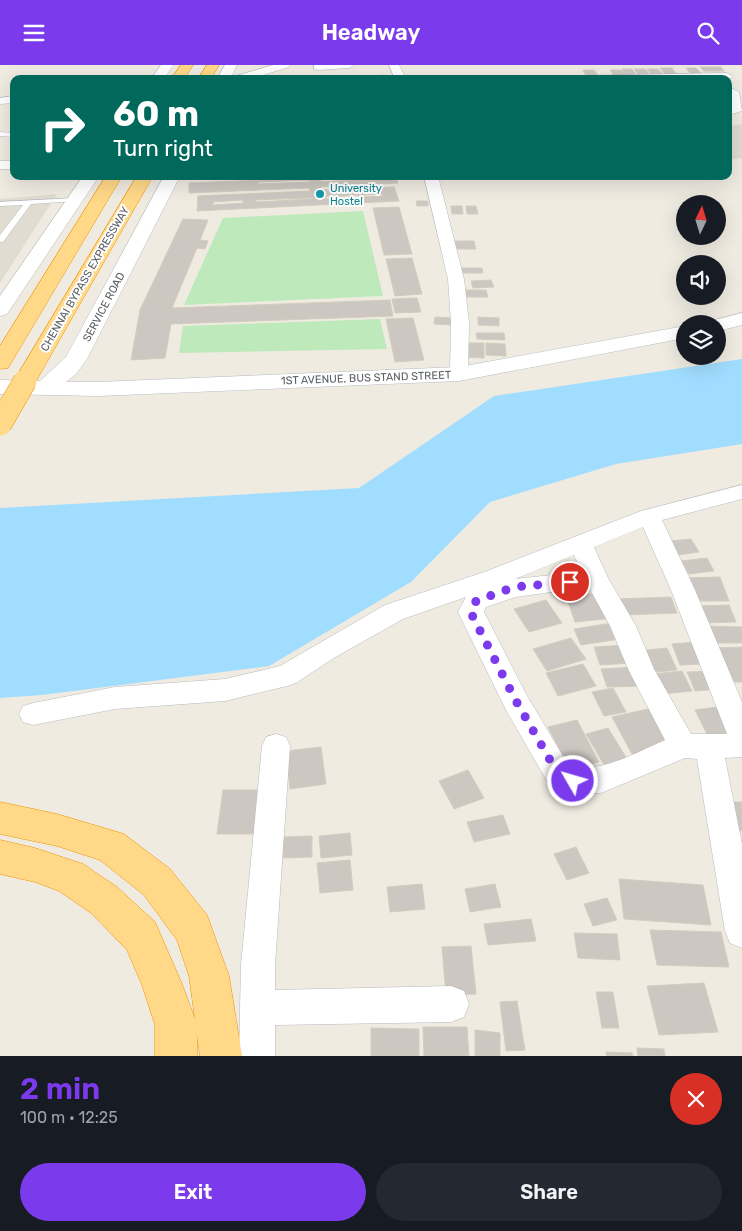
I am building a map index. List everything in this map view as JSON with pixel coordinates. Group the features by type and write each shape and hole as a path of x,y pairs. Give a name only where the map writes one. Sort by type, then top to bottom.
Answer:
{"highway":[{"name":"CHENNAI BYPASS EXPRESSWAY","path":"0,363 112,180"},
{"name":"CHENNAI BYPASS EXPRESSWAY","path":"0,424 35,385 143,180"},
{"path":"0,818 57,830 111,846 157,883 193,929 209,976 221,1056"},
{"path":"0,857 35,865 70,877 104,900 141,936 162,984 176,1025 176,1056"}],"street":[{"path":"250,75 284,65"},
{"path":"317,66 349,65"},
{"path":"732,94 737,110 732,111"},
{"path":"0,310 88,180"},
{"name":"SERVICE ROAD","path":"35,385 68,369 76,359 170,180"},
{"path":"432,180 456,279 460,323 458,374"},
{"path":"726,323 742,319"},
{"name":"1ST AVENUE, BUS STAND STREET","path":"35,385 98,389 458,374 676,334"},
{"path":"0,387 35,385"},
{"path":"33,714 115,697 226,690 287,675 323,652 394,612 496,577 649,516 742,492"},
{"path":"649,516 683,590 742,737"},
{"path":"581,543 596,577 623,626 642,671 696,747 742,931"},
{"path":"570,582 514,587 476,601 471,613 516,701 557,772 573,781 601,780 696,747 742,745"},
{"path":"256,1056 258,965 276,746"},
{"path":"257,1008 451,1004"}],"lane":[{"path":"0,204 75,200"},
{"path":"0,240 29,202"}],"shaded area":[{"path":"742,124 742,158 732,160 732,126"},
{"path":"57,194 0,283 0,199"}],"green space":[{"path":"363,211 383,296 184,305 223,218"},
{"path":"380,319 387,349 179,353 183,326"}],"water":[{"path":"742,359 742,444 616,464 490,502 411,582 269,666 42,695 0,698 0,508 359,488 494,396 702,365 726,365 726,361"}],"building":[{"path":"700,67 721,67 724,71 704,71"},
{"path":"660,68 672,68 677,75 666,75"},
{"path":"686,68 696,68 702,74 691,74"},
{"path":"622,69 632,69 636,75 625,75"},
{"path":"634,69 645,69 650,75 638,75"},
{"path":"647,69 658,69 663,75 652,75"},
{"path":"583,70 594,70 598,75 586,75"},
{"path":"610,70 621,70 625,75 614,75"},
{"name":"University Hostel","path":"262,180 309,180 321,180 321,182 397,180 398,183 320,187 321,190 394,187 399,201 197,211 198,196 310,191 309,188 189,193 189,183","holes":["309,180 309,182 258,184 258,182","382,194 383,196 325,199 325,197","312,198 256,202 255,200","243,200 243,203 213,205 213,202"]},
{"path":"416,201 428,201 428,206 417,206"},
{"path":"451,206 462,206 463,214 452,214"},
{"path":"466,206 476,206 478,214 467,214"},
{"path":"399,207 412,254 384,255 373,208"},
{"path":"183,219 208,220 200,240 208,241 205,249 197,248 172,308 390,300 393,316 171,324 165,358 131,360 140,310"},
{"path":"450,241 474,241 476,249 452,249"},
{"path":"412,258 422,294 395,296 386,259"},
{"path":"456,268 482,268 483,273 457,273"},
{"path":"491,280 494,287 473,288 471,281"},
{"path":"466,290 486,290 488,297 467,297"},
{"path":"417,298 421,312 395,313 392,299"},
{"path":"435,317 452,318 452,325 434,324"},
{"path":"478,317 499,318 499,326 478,325"},
{"path":"413,318 424,360 395,362 386,319"},
{"path":"476,333 504,333 505,340 477,339"},
{"path":"466,343 484,343 484,358 465,357"},
{"path":"486,343 505,344 506,356 486,355"},
{"path":"691,539 699,552 678,555 671,541"},
{"path":"707,558 714,571 689,574 681,561"},
{"path":"720,577 729,601 692,601 684,578"},
{"path":"603,593 614,618 575,622 566,596"},
{"path":"671,597 677,613 622,615 616,599"},
{"path":"546,600 562,623 529,632 514,609"},
{"path":"729,605 736,622 703,623 697,606"},
{"path":"619,622 627,638 581,645 574,629"},
{"path":"708,626 742,627 742,643 713,643"},
{"path":"571,638 586,659 547,671 533,649"},
{"path":"697,642 706,664 680,665 672,644"},
{"path":"625,645 632,663 600,665 594,647"},
{"path":"742,647 742,682 730,682 717,648"},
{"path":"667,648 677,670 646,673 638,651"},
{"path":"583,664 596,686 558,696 546,673"},
{"path":"636,667 642,686 607,687 601,669"},
{"path":"682,671 692,691 662,694 653,674"},
{"path":"714,671 722,689 695,691 687,672"},
{"path":"613,688 626,712 604,716 592,692"},
{"path":"724,706 738,731 708,736 695,710"},
{"path":"657,707 678,743 632,754 612,717"},
{"path":"577,720 599,762 570,770 548,727"},
{"path":"608,728 627,759 604,765 586,734"},
{"path":"321,747 326,784 290,789 286,751"},
{"path":"468,770 484,798 454,809 439,781"},
{"path":"223,790 262,790 259,834 217,834"},
{"path":"732,802 742,802 742,831 739,831"},
{"path":"503,815 510,834 474,842 467,822"},
{"path":"350,833 352,855 321,858 319,836"},
{"path":"312,836 312,857 283,858 283,837"},
{"path":"576,847 589,873 567,880 554,854"},
{"path":"350,860 353,890 320,893 317,863"},
{"path":"619,879 703,885 711,925 624,919"},
{"path":"422,884 425,909 390,912 387,887"},
{"path":"495,884 501,907 470,912 465,889"},
{"path":"607,898 617,920 593,926 584,904"},
{"path":"531,919 536,941 488,945 484,924"},
{"path":"650,930 721,932 729,967 657,965"},
{"path":"574,933 617,934 620,960 578,958"},
{"path":"471,946 476,994 446,995 442,947"},
{"path":"704,983 718,1032 659,1035 647,986"},
{"path":"596,992 613,992 619,1028 602,1028"},
{"path":"517,1001 525,1050 506,1051 500,1002"},
{"path":"423,1027 467,1027 469,1056 424,1056"},
{"path":"371,1028 419,1029 419,1056 371,1056"},
{"path":"475,1030 500,1033 500,1056 475,1056"},
{"path":"637,1048 664,1049 665,1056 638,1056"},
{"path":"606,1052 632,1053 633,1056 607,1056"}],"place":[{"name":"University Hostel","path":"320,194"}],"route":[{"path":"570,582 514,587 476,601 471,613 516,701 557,772 573,781"}]}
